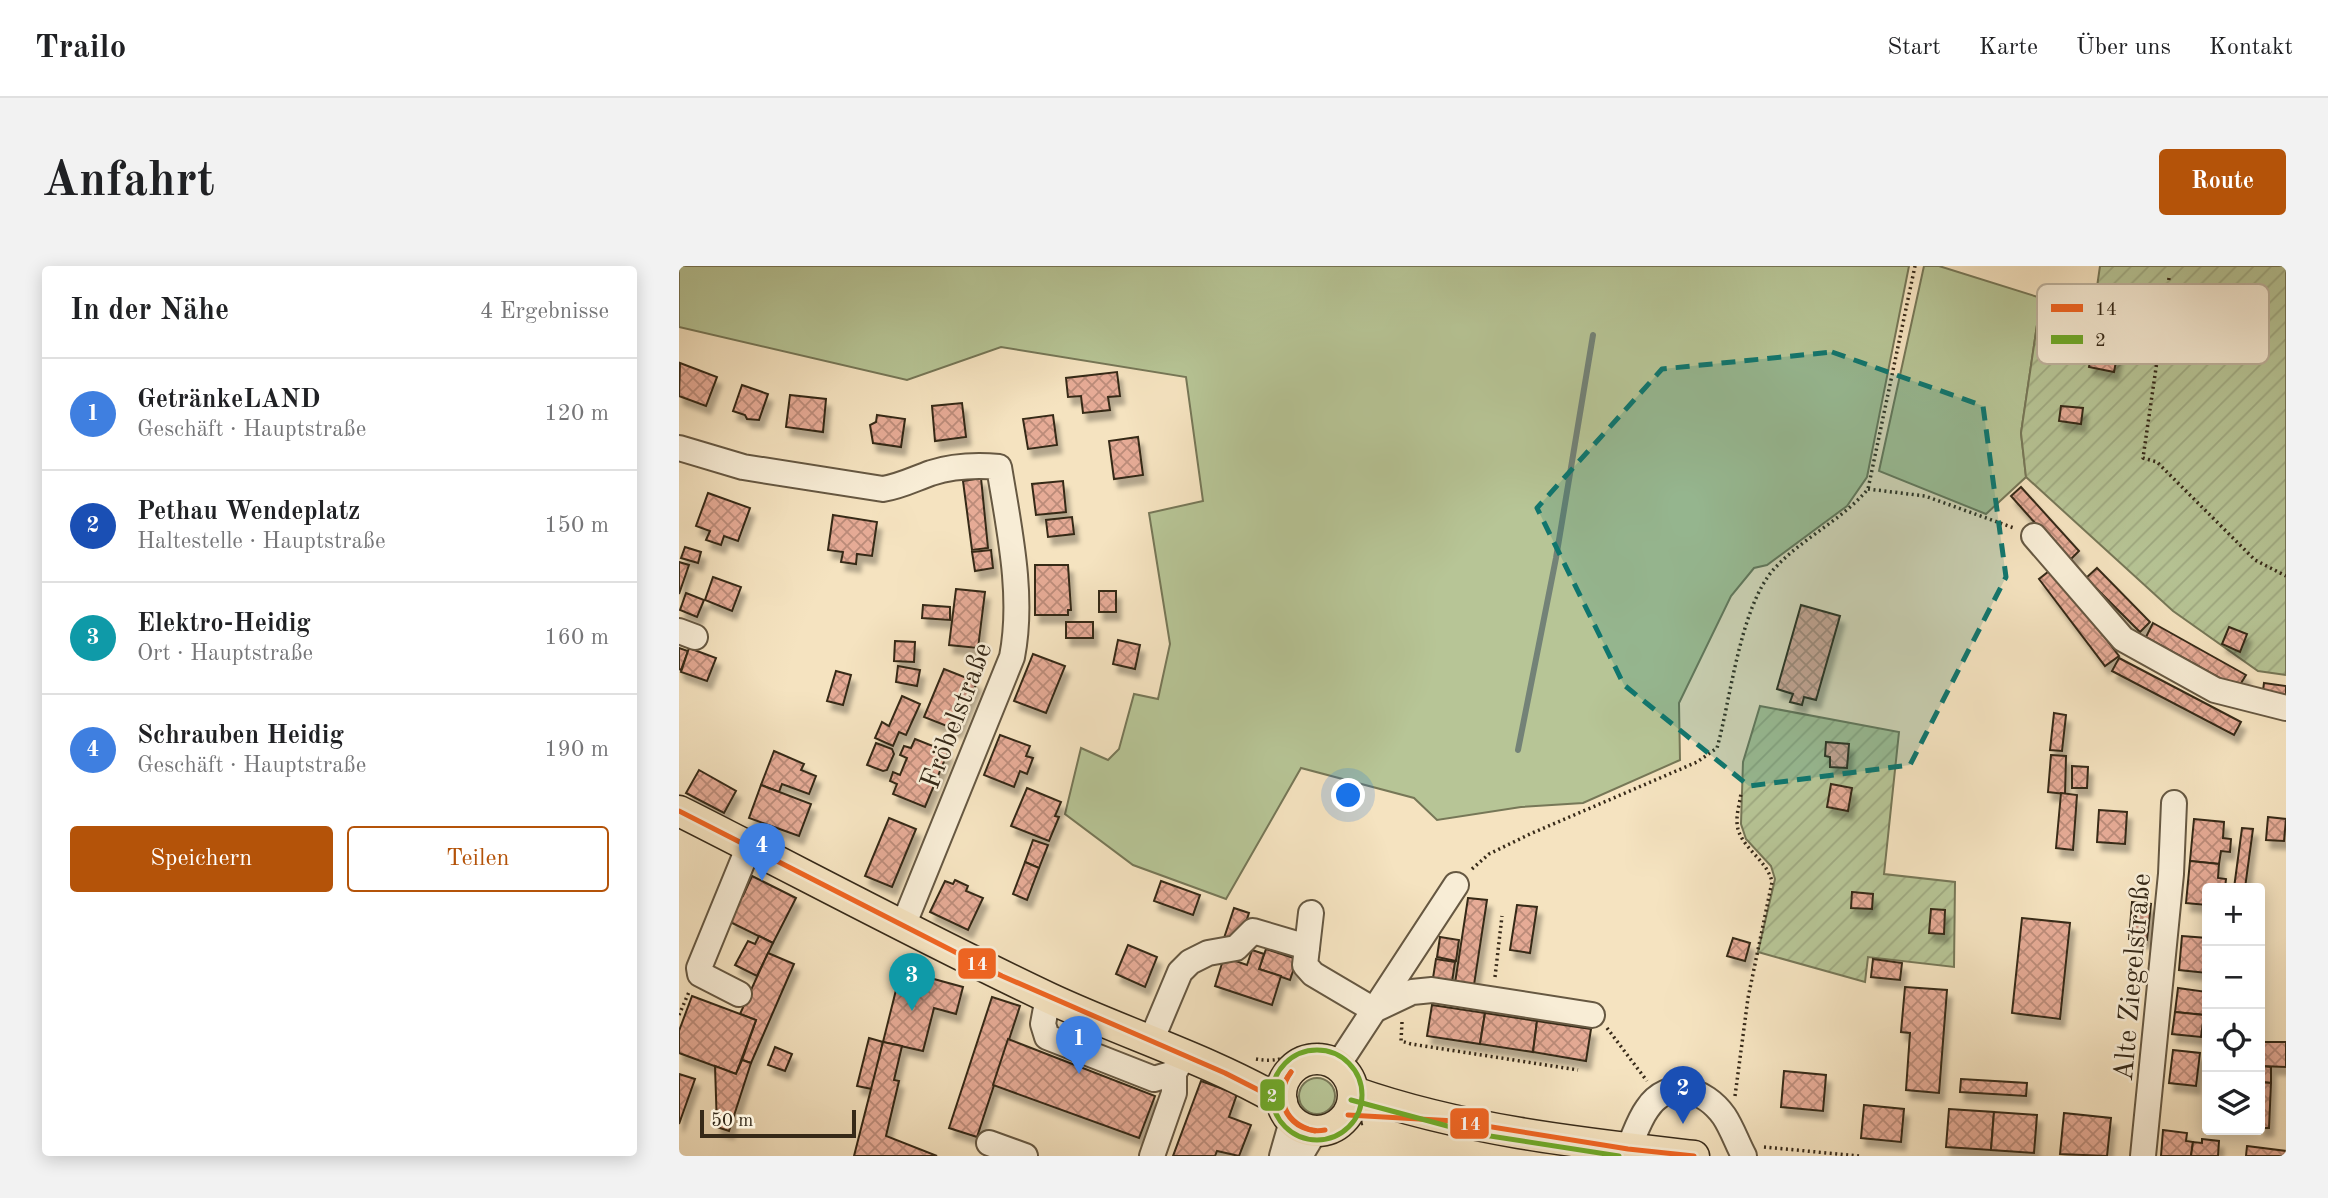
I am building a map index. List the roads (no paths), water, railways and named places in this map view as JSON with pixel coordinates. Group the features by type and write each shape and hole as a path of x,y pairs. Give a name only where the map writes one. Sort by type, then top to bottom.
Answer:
{"main road":[{"path":"679,811 902,926 1048,997 1151,1041 1187,1063 1295,1117 1330,1129 1350,1104 1349,1077 1333,1056 1299,1064 1295,1117"},
{"path":"1350,1104 1628,1149 1694,1156"}],"street":[{"name":"Fröbelstraße","path":"679,447 743,467 883,488 904,486 931,473 956,468 999,467 1012,554 1016,634 1011,657 902,926"},
{"path":"2034,536 2123,639 2215,690 2286,708"},
{"name":"Alte Ziegelstraße","path":"2143,1156 2171,874 2174,803"},
{"path":"739,994 700,974 699,968 749,846"},
{"path":"1333,1056 1374,1010 1456,885"},
{"path":"1311,913 1305,965 1313,974 1374,1010"},
{"path":"1151,1041 1180,972 1189,962 1208,953 1236,948 1253,931 1307,947"},
{"path":"1374,1010 1404,995 1432,990 1592,1015"},
{"path":"1048,997 1043,1024 1047,1037 1154,1079 1187,1063"},
{"path":"1151,1156 1187,1063"},
{"path":"1628,1149 1647,1109 1657,1098 1669,1090 1687,1088 1704,1096 1723,1115 1747,1151"},
{"path":"1282,1156 1295,1117"},
{"path":"989,1143 1025,1156"}],"waterway":[{"path":"1518,750 1556,558 1593,335"}],"place":[{"name":"Schrauben Heidig","path":"762,881"},
{"name":"Elektro-Heidig","path":"912,1011"},
{"name":"GetränkeLAND","path":"1079,1074"},
{"name":"Pethau Wendeplatz","path":"1683,1124"}]}
